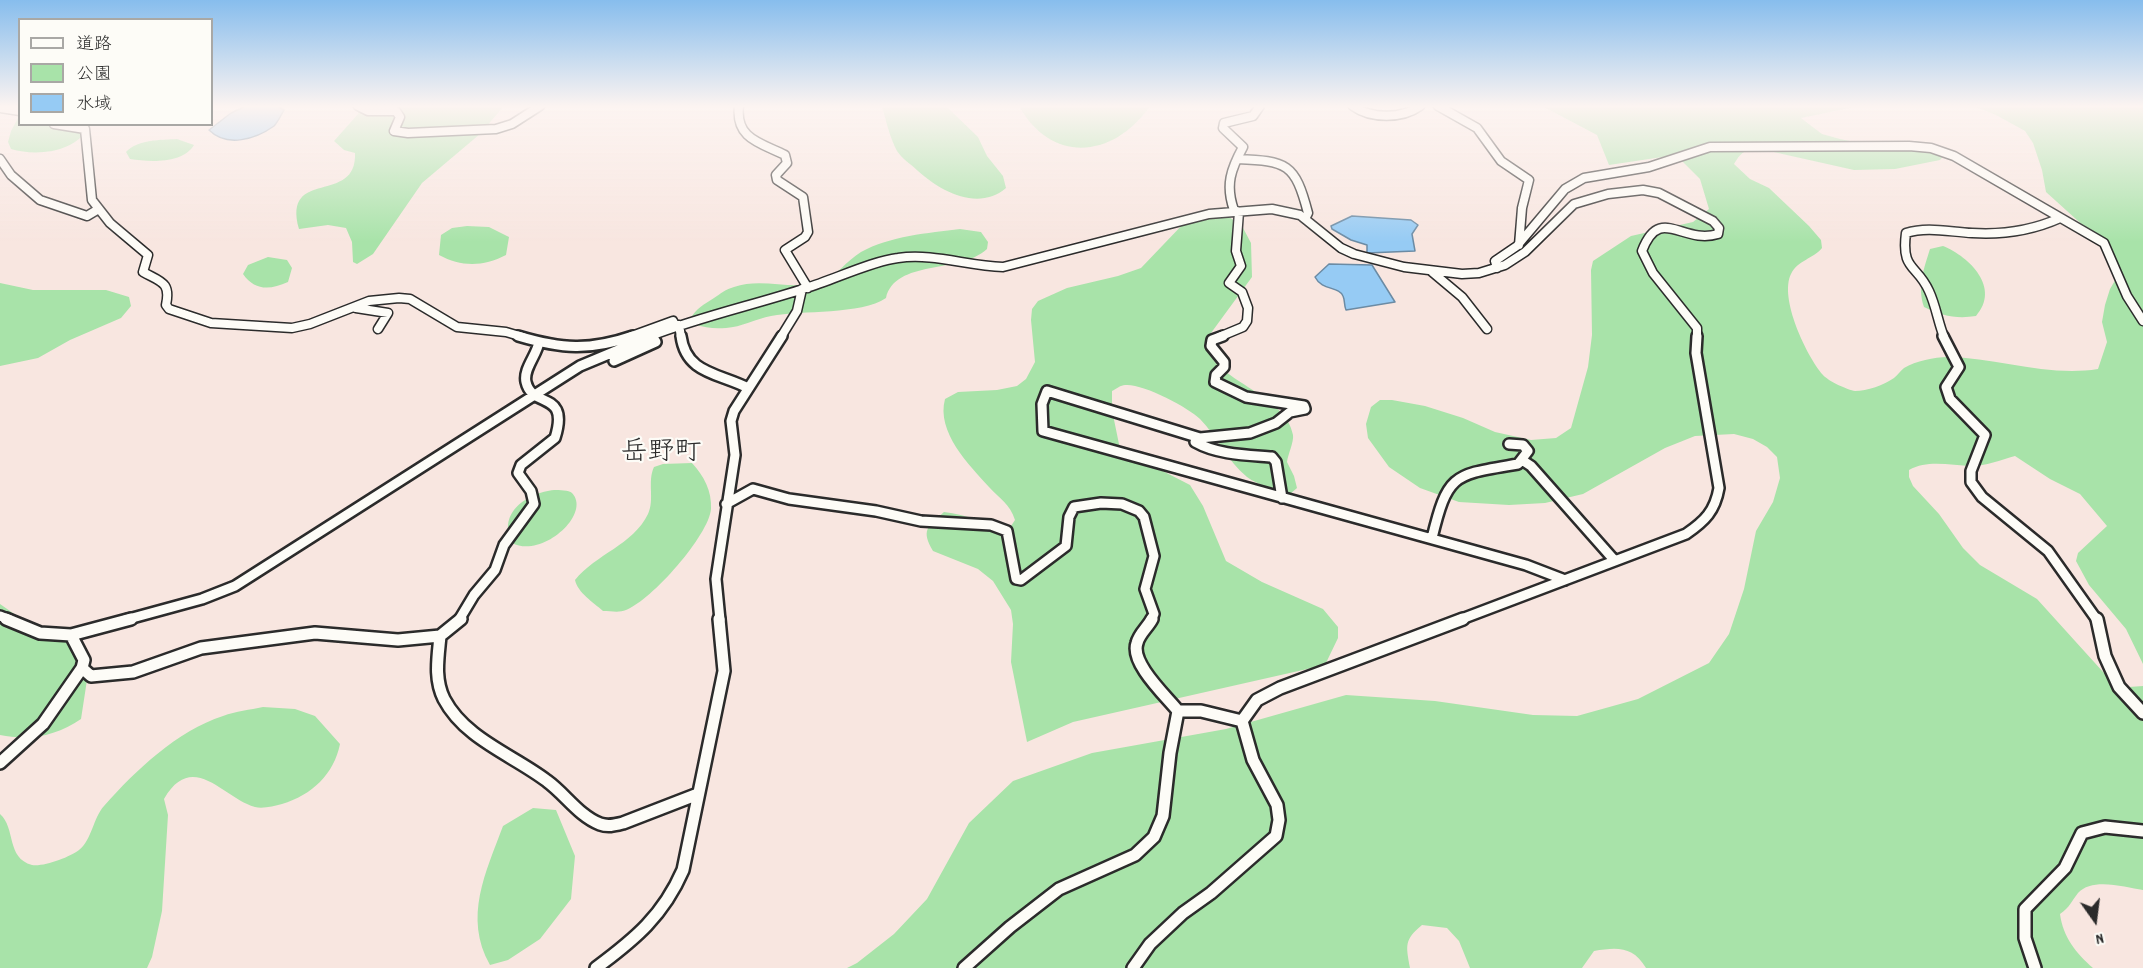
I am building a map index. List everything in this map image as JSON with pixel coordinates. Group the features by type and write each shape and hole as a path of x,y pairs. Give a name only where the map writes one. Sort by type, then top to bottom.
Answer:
{"street":[{"path":"88,151 92,200 97,210 148,255 143,272 166,285 169,291 166,305 169,309 211,324 273,328 310,324 384,298 410,299 457,327 506,332 539,342 572,348 587,347 628,337 673,321 677,326 683,352 701,369 716,377 739,382 748,388"},
{"path":"596,968 655,921 674,895 683,870 724,671 716,579 735,455 731,421 734,411 797,311 805,289 806,278 786,258 784,250 805,237 808,232 803,197 777,180 776,175 787,163 786,155 780,151"},
{"path":"1239,212 1234,210 1227,190 1241,151"},
{"path":"1494,151 1501,161 1530,180 1522,208 1519,245"},
{"path":"1497,268 1496,261 1513,252 1573,182 1585,177 1649,167 1690,151"},
{"path":"1940,151 1954,156 2099,239 2112,252 2114,267 2135,311 2143,321"},
{"path":"0,159 11,176 40,200 87,216 97,210"},
{"path":"1237,159 1271,160 1295,173 1308,213 1305,219"},
{"path":"0,616 40,633 71,635 202,599 235,586 580,366 677,326 805,289 907,256 931,256 979,266 1003,267 1209,214 1272,209 1289,210 1305,219 1341,248 1367,258 1450,274 1467,273 1497,268 1538,242 1570,206 1593,195 1649,190 1704,217 1719,228 1719,234 1702,239 1660,227 1651,229 1646,236 1642,251 1653,273 1697,328 1696,354 1719,488 1717,502 1709,519 1686,534 1280,688 1257,700 1242,721 1245,737 1254,760 1277,805 1279,820 1276,836 1211,893 1183,913 1150,944 1133,968"},
{"path":"1239,212 1240,222 1235,254 1241,266 1229,283 1242,292 1248,308 1247,321 1243,327 1212,340 1211,346 1224,362 1224,368 1216,375 1215,382 1222,387 1260,401 1304,406 1305,410 1290,412 1276,423 1250,433 1200,438 1047,391 1043,395 1043,431 1432,538 1526,565 1564,580"},
{"path":"2060,218 2044,228 2001,236 1918,229 1906,233 1904,249 1907,263 1929,290 1943,336 1959,367 1946,387 1950,399 1985,435 1971,471 1971,482 1982,497 2048,551 2097,619 2104,656 2119,687 2143,713"},
{"path":"1429,270 1458,293 1487,329"},
{"path":"354,308 388,313 378,329"},
{"path":"614,361 656,342 652,335"},
{"path":"82,668 91,676 133,672 201,648 315,633 398,640 440,636 462,618 474,595 495,570 504,545 534,504 531,491 518,473 521,465 555,438 559,415 555,407 536,394 526,382 527,374 539,350 539,342"},
{"path":"1200,438 1195,442 1204,447 1241,455 1272,457 1276,462 1282,498"},
{"path":"1432,538 1440,501 1449,485 1456,478 1471,471 1518,464 1528,451 1526,447 1509,444"},
{"path":"1522,460 1531,466 1615,561"},
{"path":"726,504 753,489 789,499 876,510 921,521 991,525 1007,531 1016,579 1021,580 1066,546 1069,517 1074,507 1085,504 1136,509 1144,518 1155,557 1144,584 1144,594 1154,614 1152,622 1136,642 1135,653 1140,664 1178,711"},
{"path":"0,763 43,724 82,668 84,660 71,635"},
{"path":"440,636 437,679 441,692 454,713 494,749 546,780 603,825 621,825 698,794"},
{"path":"1178,711 1201,711 1242,721"},
{"path":"964,968 1060,888 1127,860 1143,849 1155,836 1162,817 1171,737 1178,711"},
{"path":"2035,968 2025,938 2025,909 2065,868 2082,833 2104,827 2143,831"}],"green space":[{"path":"189,151 174,159 156,161 130,159 126,152"},
{"path":"348,151 460,151 422,183 373,254 357,264 353,262 352,242 346,228 328,225 299,229 297,210 301,198 310,192 345,179 352,169 355,153"},
{"path":"897,151 985,151 1003,176 1006,188 995,195 984,198 960,196 937,185 901,157"},
{"path":"1603,151 1747,151 1739,156 1734,164 1750,179 1769,188 1821,240 1822,248 1794,269 1791,274 1788,284 1791,311 1802,341 1823,375 1838,385 1855,391 1870,389 1885,383 1914,363 1943,357 1967,358 2060,371 2098,369 2107,342 2102,322 2105,305 2110,289 2120,272 2098,239 2046,192 2036,151 2143,151 2143,664 2126,629 2089,585 2076,561 2078,553 2107,526 2080,494 2050,479 2015,456 1977,466 1932,464 1909,470 1913,486 1939,514 1963,548 1980,565 2037,599 2104,673 2129,687 2143,686 2143,890 2109,884 2092,885 2078,893 2060,914 2071,944 2093,968 1646,968 1630,952 1610,949 1594,951 1582,968 1470,968 1459,941 1447,928 1422,925 1409,939 1410,968 847,968 857,963 894,934 927,899 969,823 1013,781 1092,753 1226,729 1346,695 1435,701 1533,715 1577,716 1638,699 1709,663 1729,634 1744,589 1756,531 1773,502 1780,478 1777,457 1767,447 1753,439 1734,434 1695,436 1665,448 1583,494 1545,503 1509,505 1459,502 1420,488 1389,467 1368,438 1366,424 1371,407 1380,400 1425,406 1463,418 1495,432 1531,440 1556,438 1571,428 1588,367 1592,335 1591,270 1593,261 1631,236 1693,222 1709,209 1700,179 1676,155 1609,165"},
{"path":"1770,151 1942,151 1945,154 1940,160 1895,169 1854,170"},
{"path":"1215,214 1229,217 1242,226 1251,243 1252,277 1211,333 1208,350 1214,361 1225,371 1266,399 1288,421 1293,438 1287,462 1297,488 1290,494 1251,480 1240,471 1206,426 1194,414 1175,402 1133,385 1123,385 1112,391 1112,410 1120,449 1190,485 1203,506 1226,561 1262,582 1323,609 1338,627 1338,638 1325,665 1073,722 1027,742 1011,662 1013,624 1011,610 993,581 978,569 933,551 927,538 930,525 944,512 1003,526 1011,526 1015,520 1007,506 972,469 956,447 945,424 943,411 945,399 958,392 997,390 1017,386 1026,379 1035,362 1031,320 1032,309 1038,301 1067,288 1141,268 1185,222"},
{"path":"489,227 509,237 506,255 489,262 472,264 456,262 439,255 441,235 452,228"},
{"path":"960,229 981,232 988,242 987,249 961,262 902,277 892,286 886,298 875,303 847,310 771,316 726,328 694,324 690,319 700,307 731,288 755,283 799,285 821,282 861,252 884,242"},
{"path":"1943,246 1972,266 1984,284 1983,305 1976,316 1949,316 1924,307 1921,285 1930,249"},
{"path":"268,257 287,260 292,268 288,282 275,287 263,287 253,284 243,274 248,265"},
{"path":"0,283 33,290 106,290 129,297 131,306 121,318 70,340 38,358 0,366"},
{"path":"692,463 706,484 711,502 708,520 701,534 678,565 650,594 623,611 603,611 583,593 575,580 593,563 624,542 641,525 650,508 651,479 654,467 663,464"},
{"path":"554,490 572,493 576,502 575,512 570,522 561,532 537,545 524,546 512,543 508,532 512,513 525,500 534,495"},
{"path":"0,604 30,625 69,639 86,650 89,667 81,719 72,725 42,736 0,735"},
{"path":"263,707 295,709 315,716 340,744 333,765 320,782 303,795 282,804 265,807 255,807 243,802 209,781 197,777 186,778 175,785 164,799 168,815 162,911 152,957 147,968 0,968 0,814 8,827 18,856 24,861 37,865 63,858 75,853 83,846 104,806 158,753 206,723 233,713"},
{"path":"533,808 556,810 575,856 571,899 540,939 508,960 490,965 478,930 478,912 484,878 503,826"}],"water":[{"path":"1352,216 1411,220 1418,225 1412,234 1415,251 1367,253 1367,245 1351,240 1332,229 1331,226"},
{"path":"1329,264 1372,265 1395,302 1346,310 1341,293 1322,284 1315,277"}],"district":[{"name":"岳野町","path":"661,455"}]}
